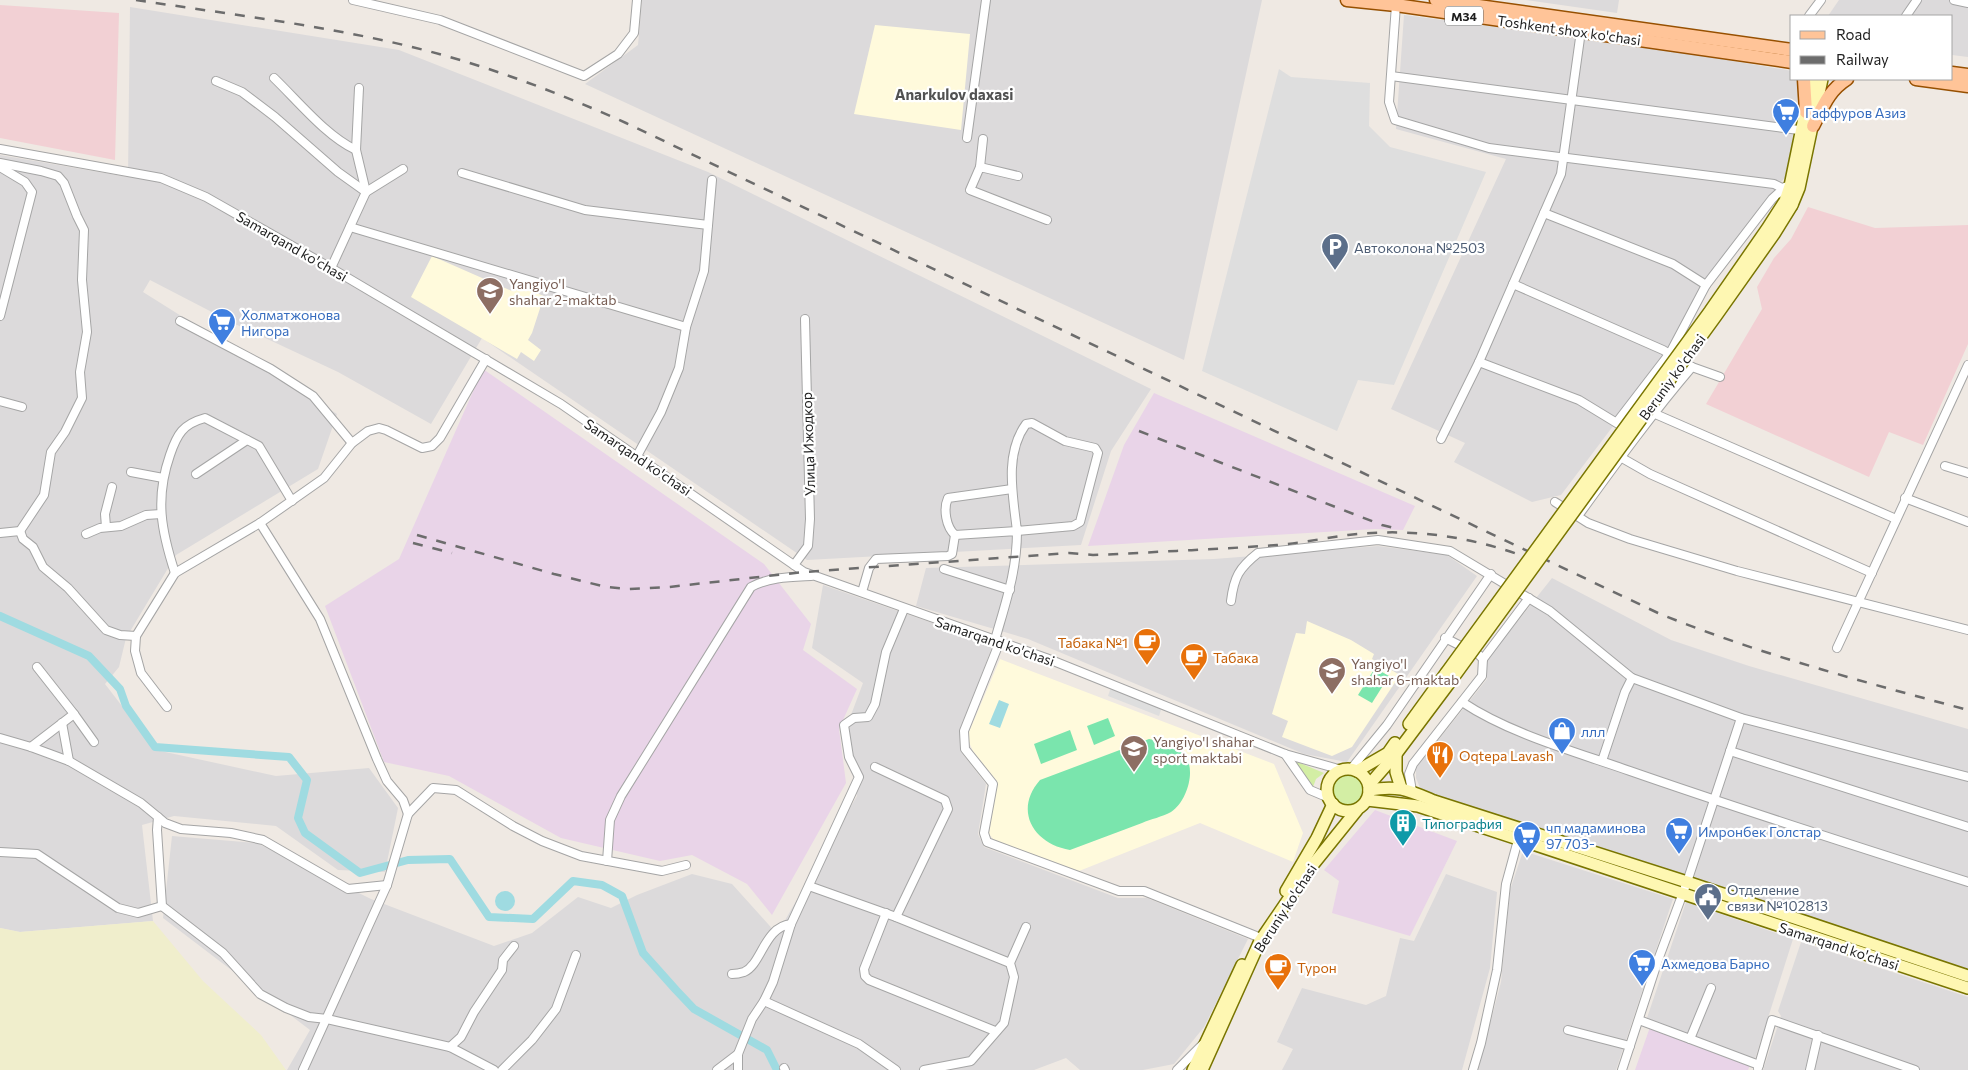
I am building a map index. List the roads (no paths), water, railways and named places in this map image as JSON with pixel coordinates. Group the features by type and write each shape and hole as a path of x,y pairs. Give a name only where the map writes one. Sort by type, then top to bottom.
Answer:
{"main road":[{"name":"Toshkent shox ko'chasi","path":"1347,0 1396,5 1790,62"},
{"name":"Toshkent shox ko'chasi","path":"1436,0 1481,3 1624,28 1790,50"},
{"path":"1953,73 1968,75"},
{"path":"1804,80 1806,112"},
{"name":"Beruniy ko'chasi","path":"1809,129 1806,112 1812,80"},
{"name":"Beruniy ko'chasi","path":"1193,1070 1208,1045 1260,941 1307,872 1357,810 1449,676 1767,229 1788,203 1790,188 1809,129 1822,80"},
{"path":"1809,129 1828,95 1846,80"},
{"path":"1923,80 1968,86"},
{"name":"Beruniy ko'chasi","path":"1202,1070 1208,1045 1256,936 1286,892 1317,838 1331,801 1328,785 1331,778 1388,753 1449,676"},
{"path":"1396,754 1396,772 1406,790"},
{"path":"1350,770 1362,774 1368,792"},
{"name":"Samarqand ko'chasi","path":"1368,792 1392,787 1406,790 1968,988"},
{"name":"Samarqand ko'chasi","path":"1368,792 1418,806 1518,840 1686,888 1968,976"},
{"path":"1331,801 1344,811 1357,810"}],"street":[{"path":"353,0 440,20 584,76 618,54 634,33 636,0"},
{"path":"967,138 986,0"},
{"path":"1810,15 1821,0"},
{"path":"1907,15 1917,0"},
{"path":"1954,0 1968,3"},
{"path":"1396,5 1389,102 1395,120 1489,148 1774,184 1790,188"},
{"path":"1441,439 1478,362 1561,174 1581,31"},
{"path":"1392,76 1809,129"},
{"path":"274,78 329,131 345,145 356,150"},
{"path":"216,81 242,92 338,172 366,192"},
{"path":"359,88 356,150 366,192"},
{"path":"983,140 980,167 970,190 1047,220"},
{"name":"Samarqand ko'chasi","path":"0,149 144,175 176,184 206,197 486,358 561,404 804,572 1046,658 1284,754 1350,770"},
{"path":"0,163 58,176 64,183 76,216 84,230 82,280 87,332 80,372 82,398 65,432 51,452 44,495 20,531"},
{"path":"0,167 25,182 32,192 0,316"},
{"path":"980,167 1018,176"},
{"path":"331,268 366,192 403,169"},
{"path":"462,173 585,210 708,225"},
{"path":"637,456 661,412 679,368 686,327 704,271 712,180"},
{"path":"1617,422 1670,353 1706,286 1772,199 1790,188"},
{"path":"1544,213 1674,264 1706,286"},
{"path":"350,227 686,327"},
{"path":"1513,284 1670,353 1692,367 1720,377"},
{"name":"Улица Ижодкор","path":"794,565 808,546 810,519 805,319"},
{"path":"180,321 271,369 312,396 352,443"},
{"path":"167,707 141,673 135,651 136,636 175,573 292,502 324,478 352,443 368,431 379,428 390,431 418,447 426,448 432,446 440,438 486,358"},
{"path":"1478,362 1579,400 1617,422 1636,436"},
{"path":"1837,648 1860,603 1905,498 1964,384 1968,365"},
{"path":"1577,516 1622,458 1653,413 1692,367"},
{"path":"0,401 22,407"},
{"path":"1653,413 1896,519"},
{"path":"175,573 167,549 161,514 161,488 177,436 191,422 205,418 259,446 292,502"},
{"path":"954,535 1017,531 1072,526 1080,522 1098,453 1095,448 1065,441 1032,423 1026,424 1016,439 1012,489 1017,531 1017,557 997,640 964,731 965,749 992,784 984,833 987,842 1120,891 1144,891 1256,936"},
{"path":"196,474 247,440"},
{"path":"1622,458 1650,474 1872,573"},
{"path":"1945,466 1968,473"},
{"path":"131,472 163,478"},
{"path":"106,527 105,514 112,487"},
{"path":"862,592 869,568 876,559 948,556 952,554 954,535 950,531 945,506 948,498 1012,489"},
{"path":"1905,498 1968,522"},
{"path":"1556,502 1588,523 1630,539 1737,571 1968,630"},
{"path":"86,534 106,527 121,526 146,515 161,514"},
{"path":"260,523 320,619 377,759 387,781 404,800 408,814"},
{"path":"0,533 20,531"},
{"path":"20,531 23,539 33,547 43,566 68,588 106,630 120,635 136,636"},
{"path":"1231,601 1233,586 1243,565 1258,553 1378,540 1450,551 1550,611 1632,678 1742,718 1968,777"},
{"path":"944,569 1010,590"},
{"name":"Beruniy ko'chasi","path":"1350,770 1387,725 1445,638 1491,574"},
{"path":"607,861 610,820 621,796 751,587 761,582 792,577 816,576"},
{"path":"1406,790 1413,764 1482,676 1482,660 1529,598"},
{"path":"738,1070 738,1054 752,1019 764,1001 773,982 791,924 859,777 849,757 844,725 854,718 868,717 875,704 886,652 904,609"},
{"path":"1445,638 1479,656 1482,660"},
{"path":"37,667 94,742"},
{"path":"1602,761 1625,692 1632,678"},
{"path":"1462,702 1480,714 1545,741 1714,800 1968,882"},
{"path":"32,747 74,714"},
{"path":"1622,1070 1658,960 1686,888 1742,718"},
{"path":"62,723 69,760"},
{"path":"0,738 69,760 141,803 165,822 180,828 231,833 263,840 348,889 387,885"},
{"path":"1730,751 1968,827"},
{"path":"1284,754 1310,790 1331,801"},
{"path":"875,767 945,800 948,809 896,917"},
{"path":"303,1070 387,885 408,814 433,788 456,790 513,826 542,841 581,856 662,871 686,865"},
{"path":"158,817 157,830 162,906 223,953 260,994 286,1008 309,1017 326,1019 450,1047 494,1070"},
{"path":"1473,1070 1481,1044 1497,970 1506,884 1518,840"},
{"path":"0,852 37,854 118,908 138,913 162,906"},
{"path":"809,886 886,913 1010,963"},
{"path":"886,913 864,969 865,976 869,980 995,1031"},
{"path":"732,974 745,972 752,965 766,941 778,929 791,924"},
{"path":"924,1070 972,1061 995,1031 1004,1023 1014,976 1010,963 1026,927"},
{"path":"450,1047 461,1037 474,1012 502,970 504,960 514,946"},
{"path":"502,1070 532,1040 556,1008 576,955"},
{"path":"1690,1039 1711,988"},
{"path":"764,1001 859,1044 896,1070"},
{"path":"1639,1020 1758,1068 1772,1020 1915,1070"},
{"path":"1568,1030 1630,1046"},
{"path":"1810,1070 1818,1036"},
{"path":"1177,1070 1208,1045"},
{"path":"716,1070 738,1054"}],"water":[{"path":"999,700 1009,704 1000,728 989,724"},
{"path":"505,891 512,894 515,901 512,908 505,911 498,908 495,901 498,894"}],"waterway":[{"path":"0,616 89,656 120,689 126,706 155,747 289,757 307,780 298,818 305,833 360,873 408,860 450,859 489,917 533,919 573,881 602,885 622,896 643,953 694,1009 767,1050 777,1070"}],"railway":[{"path":"136,0 275,20 378,39 467,62 547,90 626,123 1658,613 1734,642 1851,678 1968,710"},
{"path":"1139,431 1382,525 1398,529"},
{"path":"417,535 554,574 606,587 629,589 669,587 804,572 1069,553 1093,555 1277,545 1348,535 1392,532 1457,538 1478,542 1520,555"},
{"path":"413,543 452,553"}],"place":[{"name":"Гаффуров Азиз","path":"1786,136"},
{"name":"Автоколона №2503","path":"1335,271"},
{"name":"Yangiyo'l shahar 2-maktab","path":"490,315"},
{"name":"Холматжонова Нигора","path":"222,346"},
{"name":"Табака №1","path":"1147,666"},
{"name":"Табака","path":"1194,681"},
{"name":"Yangiyo'l shahar 6-maktab","path":"1332,695"},
{"name":"ллл","path":"1562,755"},
{"name":"Yangiyo'l shahar sport maktabi","path":"1134,773"},
{"name":"Oqtepa Lavash","path":"1440,779"},
{"name":"Типография","path":"1403,847"},
{"name":"Имронбек Голстар","path":"1679,855"},
{"name":"чп мадаминова 97 703-","path":"1527,859"},
{"name":"Отделение связи №102813","path":"1708,921"},
{"name":"Ахмедова Барно","path":"1642,987"},
{"name":"Турон","path":"1278,991"}],"district":[{"name":"Anarkulov daxasi","path":"954,94"}]}
